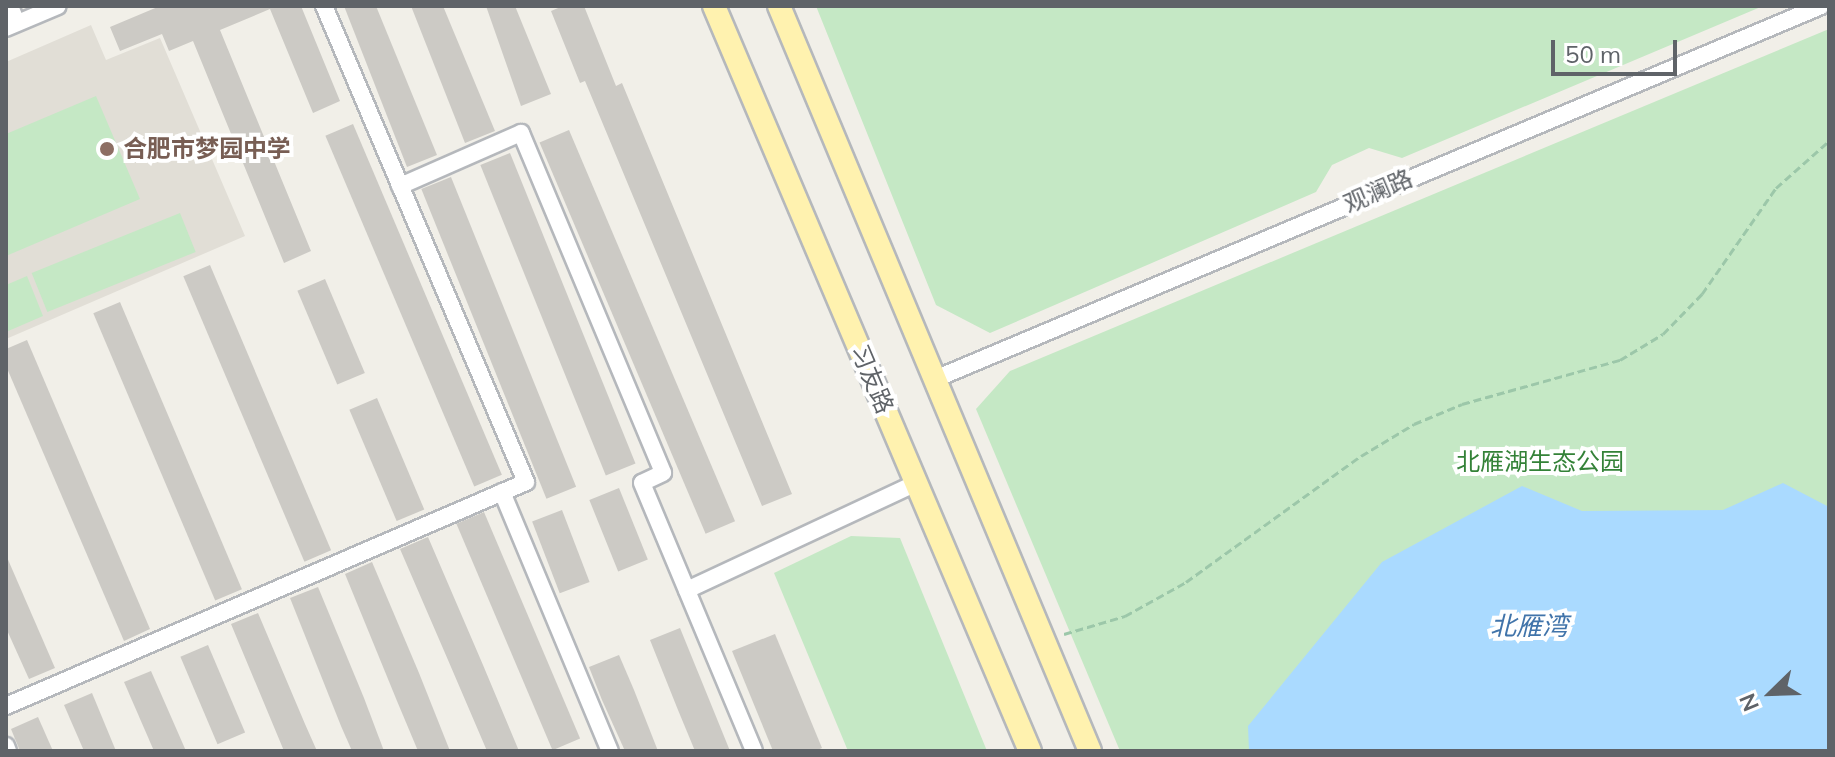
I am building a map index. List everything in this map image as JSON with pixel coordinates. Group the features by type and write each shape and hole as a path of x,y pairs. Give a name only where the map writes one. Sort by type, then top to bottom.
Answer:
{"main road":[{"name":"习友路","path":"714,6 1030,751"},
{"path":"779,6 1090,751"}],"street":[{"path":"10,6 11,26 58,6"},
{"path":"6,706 526,482 324,6"},
{"name":"观澜路","path":"935,379 1821,6"},
{"path":"400,186 521,133 663,473 642,483 754,751"},
{"path":"687,590 916,483"},
{"path":"502,492 610,751"}],"path":[{"path":"1045,640 1125,616 1186,582 1361,456 1414,424 1462,404 1620,360 1663,334 1702,294 1776,188 1829,141"}],"shaded area":[{"name":"合肥市梦园中学","path":"91,25 106,60 160,38 245,236 6,339 6,62"}],"green space":[{"path":"816,6 1763,6 1402,158 1369,148 1332,165 1316,192 990,333 936,305"},
{"name":"北雁湖生态公园","path":"1829,29 1829,751 1120,751 976,409 1010,371"},
{"path":"96,96 140,199 6,256 6,134"},
{"path":"180,213 196,252 47,312 32,273"},
{"path":"27,276 43,316 6,332 6,285"},
{"path":"851,536 900,538 987,751 848,751 774,573"}],"water":[{"name":"北雁湾","path":"1783,483 1829,507 1829,751 1249,751 1248,726 1382,562 1522,486 1582,511 1723,510"}],"building":[{"path":"160,6 301,6 340,101 313,113 270,9 220,30 311,251 284,263 193,41 169,51 162,34 120,51 110,27"},
{"path":"344,6 376,6 437,155 407,167"},
{"path":"411,6 443,6 495,131 465,143"},
{"path":"486,6 515,6 551,94 521,106"},
{"path":"563,6 584,6 616,86 622,83 792,494 762,506 585,81 580,83 551,11"},
{"path":"353,124 502,475 474,486 325,136"},
{"path":"569,130 735,521 706,534 540,143"},
{"path":"510,153 635,464 606,476 480,165"},
{"path":"451,177 576,487 546,499 421,189"},
{"path":"210,265 331,550 304,562 183,276"},
{"path":"325,279 365,373 337,385 297,291"},
{"path":"120,302 242,589 215,601 93,313"},
{"path":"27,340 150,629 124,641 6,366 6,349"},
{"path":"377,398 424,509 397,521 349,410"},
{"path":"619,488 648,559 618,571 589,500"},
{"path":"562,510 590,582 560,593 532,521"},
{"path":"484,512 580,738 553,750 456,524"},
{"path":"428,537 519,751 487,751 400,549"},
{"path":"6,555 55,668 29,679 6,628"},
{"path":"372,562 450,751 418,751 397,701 345,574"},
{"path":"318,587 384,751 352,751 341,726 290,598"},
{"path":"258,613 317,751 284,751 231,624"},
{"path":"680,628 730,751 695,751 678,710 650,640"},
{"path":"775,634 822,748 815,751 773,751 732,651"},
{"path":"208,645 245,732 218,744 180,657"},
{"path":"619,655 658,751 625,751 602,700 589,667"},
{"path":"151,671 186,751 154,751 124,682"},
{"path":"92,693 116,751 84,751 64,705"},
{"path":"38,717 53,751 20,751 11,729"}],"place":[{"name":"合肥市梦园中学","path":"107,149"}]}
